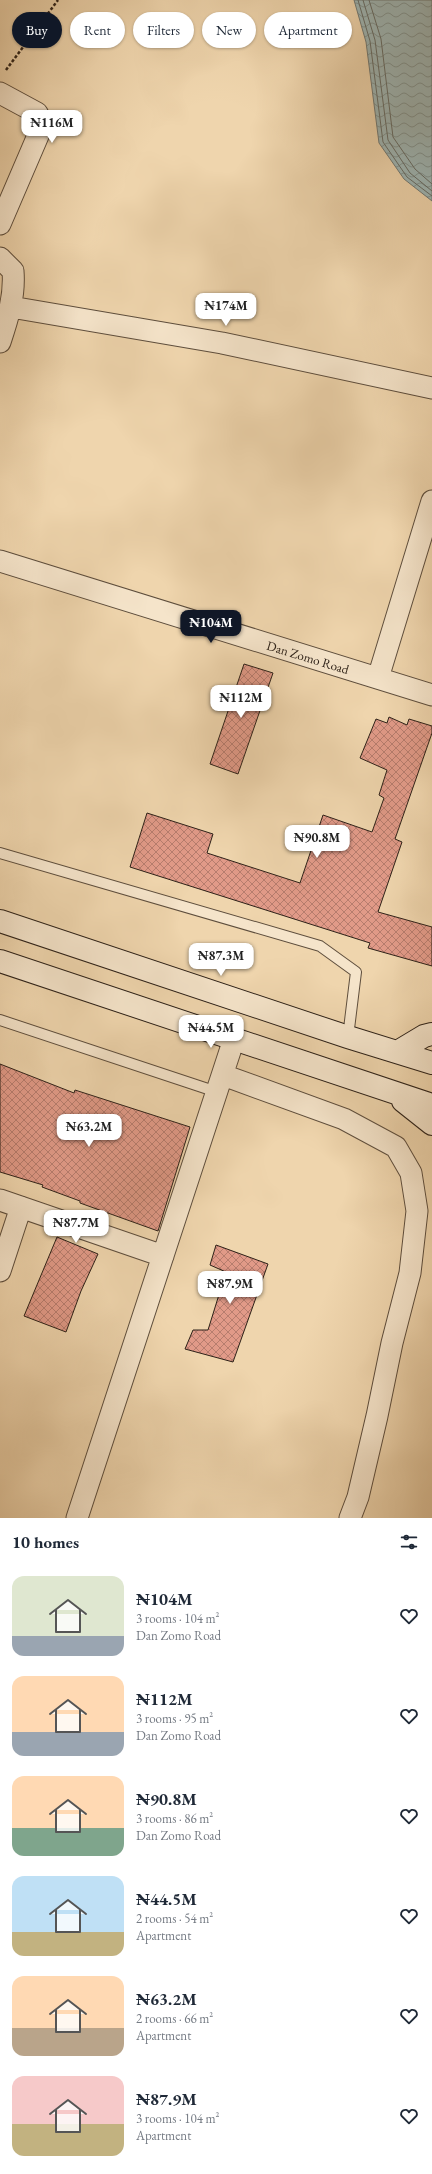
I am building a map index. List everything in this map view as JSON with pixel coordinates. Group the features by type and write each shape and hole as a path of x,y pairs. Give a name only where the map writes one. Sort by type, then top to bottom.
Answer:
{"main road":[{"path":"0,921 348,1037 399,1051 432,1063"},
{"path":"0,961 432,1105"},
{"path":"399,1051 424,1036 432,1034"},
{"path":"393,1093 432,1124"}],"street":[{"path":"0,93 37,113 43,124 0,224"},
{"path":"0,258 13,271 15,287 11,307 0,342"},
{"path":"11,307 222,343 432,388"},
{"path":"378,678 432,501"},
{"name":"Dan Zomo Road","path":"0,561 432,695"},
{"path":"77,1518 234,1039"},
{"path":"220,1083 344,1119 396,1146 411,1173 417,1211 410,1273 392,1343 365,1467 350,1518"},
{"path":"0,1200 163,1256"},
{"path":"0,1271 21,1207"}],"lane":[{"path":"0,853 320,946 356,972 348,1037"},
{"path":"0,1020 220,1083"}],"path":[{"path":"4,72 58,0"}],"water":[{"path":"354,0 432,0 432,201 404,179 379,143 366,42"}],"building":[{"path":"244,664 273,673 238,774 210,764"},
{"path":"389,717 407,725 409,719 432,726 432,733 395,839 402,842 378,912 432,927 432,966 368,948 370,943 130,867 147,813 213,834 207,853 300,883 323,815 372,832 384,798 379,795 387,770 360,758 376,719 387,723"},
{"path":"0,1064 74,1093 75,1090 190,1127 158,1231 80,1203 80,1201 42,1187 43,1185 0,1172"},
{"path":"57,1237 98,1254 81,1291 66,1332 24,1316"},
{"path":"216,1245 268,1264 233,1362 185,1349 193,1330 208,1330 226,1272 210,1265"}]}
